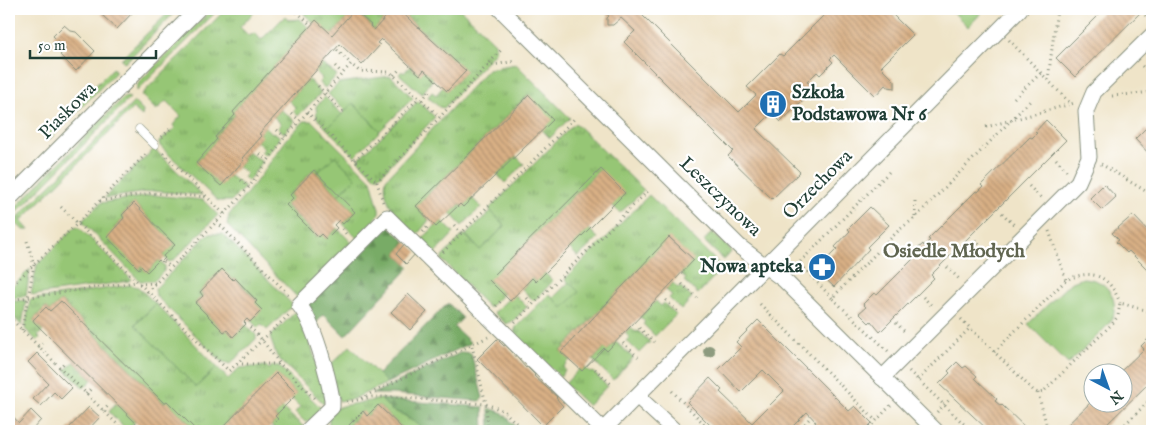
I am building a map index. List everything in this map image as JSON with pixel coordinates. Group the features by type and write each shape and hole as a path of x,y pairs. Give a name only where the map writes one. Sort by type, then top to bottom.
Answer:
{"street":[{"name":"Piaskowa","path":"9,199 198,9"},
{"name":"Leszczynowa","path":"500,9 740,247 784,280 936,431"},
{"name":"Orzechowa","path":"603,431 1020,9"},
{"path":"882,378 1078,182 1089,157 1086,111 1094,92 1152,34"},
{"path":"307,431 329,409 330,388 311,325 305,312 299,305 387,217 603,431"},
{"path":"637,396 674,431"}],"lane":[{"path":"139,129 154,145"}],"path":[{"path":"295,9 310,24"},
{"path":"1048,80 1057,9"},
{"path":"1145,15 1152,21"},
{"path":"1007,39 1071,104"},
{"path":"377,182 503,48"},
{"path":"337,50 359,71 390,72 440,117"},
{"path":"486,66 516,61"},
{"path":"147,292 249,187 267,160 299,120 351,64"},
{"path":"335,66 342,73"},
{"path":"394,76 400,68"},
{"path":"1014,98 1041,73"},
{"path":"318,86 344,113"},
{"path":"355,160 430,90"},
{"path":"986,127 1092,98 1152,92"},
{"path":"832,298 899,230 915,218 1031,100"},
{"path":"307,112 377,182 387,217"},
{"path":"292,114 299,120"},
{"path":"433,262 575,118"},
{"path":"9,288 78,223 172,127"},
{"path":"277,130 285,137"},
{"path":"154,145 224,214"},
{"path":"260,154 267,160"},
{"path":"1089,157 1152,195"},
{"path":"889,172 799,263 832,298 971,431 976,426"},
{"path":"241,180 249,187"},
{"path":"250,326 280,364 329,409 360,398 472,346 484,338 505,332 648,191"},
{"path":"100,201 152,193 208,198"},
{"path":"915,218 916,198"},
{"path":"61,207 229,371 299,305 217,222"},
{"path":"1044,216 1066,280"},
{"path":"454,226 461,233"},
{"path":"22,331 34,265 27,241"},
{"path":"164,262 171,268"},
{"path":"994,352 1066,280 1083,274 1094,275 1104,278 1112,285 1120,304 1118,316 1043,392 1038,393"},
{"path":"9,300 138,283 156,283"},
{"path":"682,284 697,298"},
{"path":"526,298 533,305"},
{"path":"666,300 680,314"},
{"path":"760,304 876,421"},
{"path":"1120,304 1152,312"},
{"path":"951,309 1038,393 1048,431"},
{"path":"9,317 124,431"},
{"path":"639,328 654,342"},
{"path":"918,380 970,328"},
{"path":"38,347 43,342"},
{"path":"623,343 638,357"},
{"path":"472,346 486,404 488,431"},
{"path":"59,368 64,362"},
{"path":"236,364 280,364"},
{"path":"595,369 612,385"},
{"path":"86,394 91,389"},
{"path":"672,391 711,431"},
{"path":"360,398 393,396 486,404 504,411 524,431"},
{"path":"1119,431 1151,400"},
{"path":"103,411 108,406"},
{"path":"866,431 889,408"},
{"path":"800,430 809,419"}],"green space":[{"path":"172,9 176,11 125,63 121,59"},
{"path":"212,9 219,9 137,91 140,81"},
{"path":"226,9 257,9 240,27 249,36 255,33 261,40 285,16 289,20 300,19 309,28 233,112 235,115 215,137 217,139 196,163 221,185 230,176 245,187 231,201 218,201 160,146 159,142 175,128 173,125 181,116 166,101 158,109 155,109 141,95"},
{"path":"304,9 393,9 374,30 354,10 332,35 316,21 314,23 304,14"},
{"path":"398,9 460,9 495,43 495,52 444,108 439,107 428,97 432,92 436,95 443,87 447,91 466,71"},
{"path":"950,9 985,9 968,27"},
{"path":"322,64 337,75 325,88 319,83 322,78 315,72"},
{"path":"516,64 570,118 550,138 542,130 528,95 416,206 429,220 417,235 399,217 389,203 385,188 386,179 488,69"},
{"path":"410,66 420,74 424,70 433,79 422,94 399,74 402,71 404,73"},
{"path":"113,68 116,72 50,139 44,137"},
{"path":"391,76 413,98 380,131 353,103 345,111 328,94 339,83"},
{"path":"308,79 321,93 298,116 293,111 296,108 289,101"},
{"path":"126,97 130,98 12,217 12,212 15,208"},
{"path":"325,97 342,114 327,129 317,118 316,106"},
{"path":"418,101 435,117 381,175 375,177 358,160 359,158"},
{"path":"134,102 143,111 142,116 133,108 21,221 29,230 23,230 14,221"},
{"path":"353,103 380,131 355,156 327,129"},
{"path":"281,110 295,121 284,133 278,128 281,124 274,117"},
{"path":"304,121 312,121 371,180 379,214 358,239 343,224 355,212 338,195 356,178 317,173 313,170 290,195 293,198 286,206 317,237 321,234 326,239 337,228 353,244 299,299 227,225 229,215 287,139"},
{"path":"575,123 644,190 620,213 612,205 600,169 490,280 503,294 489,308 442,260 442,257 464,234 480,250 505,226 489,209"},
{"path":"265,126 272,133 274,132 280,137 268,154 265,155 261,152 264,149 257,142 261,136 259,134"},
{"path":"154,149 202,195 153,191 105,197"},
{"path":"248,152 262,162 248,181 244,177 246,173 238,167 244,160 242,158"},
{"path":"335,156 356,178 338,195 317,173"},
{"path":"516,156 524,164 505,183 497,174"},
{"path":"154,195 203,200 218,215 174,260 169,262 163,256 175,244 134,203 122,215 124,218 114,228 138,268 141,266 147,272 159,260 165,266 164,271 154,281 140,281 82,221 100,203"},
{"path":"649,195 722,267 698,294 684,281 686,279 681,273 693,260 669,238 561,351 570,360 563,367 565,370 560,377 514,333 516,327 549,294 563,308 578,293 565,279"},
{"path":"472,198 481,207 462,226 450,213 460,204 463,207"},
{"path":"491,211 505,226 480,250 466,235"},
{"path":"442,221 454,233 435,253 422,239"},
{"path":"76,226 131,279 129,281 35,295 31,294 37,265"},
{"path":"389,226 406,242 396,254 410,267 345,336 324,315 314,325 306,305"},
{"path":"589,229 598,238 578,257 569,248"},
{"path":"712,232 732,251 724,260 704,241"},
{"path":"208,234 223,234 293,305 267,330 261,324 258,328 251,321 262,310 255,303 257,300 235,278 233,280 222,269 200,292 203,296 195,303 224,332 227,330 234,337 246,325 256,335 256,339 230,364 221,361 156,296 155,289"},
{"path":"30,269 26,296 9,299 9,290"},
{"path":"545,273 553,281 534,301 522,289 532,278"},
{"path":"1083,278 1098,282 1108,289 1113,298 1114,312 1112,319 1104,329 1068,364 1028,324 1070,283"},
{"path":"569,282 579,292 563,308 553,298"},
{"path":"673,283 678,288 681,287 692,298 681,310 669,298 672,295 666,290"},
{"path":"130,285 138,287 156,304 135,324 196,387 217,367 228,379 239,368 266,366 269,369 272,366 279,366 321,408 310,421 305,422 295,412 300,407 292,399 276,374 219,431 202,431 198,428 196,430 167,401 164,403 61,301 50,311 45,307 33,320 43,331 38,336 40,338 37,341 25,329 30,300"},
{"path":"515,295 527,307 513,321 506,324 494,313 508,299"},
{"path":"26,300 22,326 9,312 9,302"},
{"path":"656,301 661,306 664,303 676,315 655,336 643,324 645,322 640,317"},
{"path":"448,303 463,318 454,327 471,343 387,383 378,374"},
{"path":"156,304 217,367 196,387 135,325"},
{"path":"295,312 302,319 326,392 324,404 277,357 270,337"},
{"path":"631,327 650,342 639,353 627,341 630,338 625,333"},
{"path":"616,342 633,358 613,380 593,360 604,348 607,351"},
{"path":"350,346 387,383 353,399 339,401 329,366"},
{"path":"462,352 471,353 483,398 480,401 372,394"},
{"path":"74,362 92,380 84,388 65,370"},
{"path":"585,368 591,373 593,372 607,386 588,406 565,384 579,369 582,371"},
{"path":"381,399 391,410 404,415 427,431 405,431 378,405 367,416 362,411 349,425 356,431 336,431 329,425 329,416 336,408"},
{"path":"381,399 483,407 484,431 427,431 404,415 391,410"},
{"path":"116,403 135,422 127,430 109,412"},
{"path":"282,408 303,426 302,431 277,431 271,426 278,419 275,416"},
{"path":"489,408 503,413 520,431 490,431"}],"building":[{"path":"106,9 130,9 133,12 117,29 101,14"},
{"path":"393,9 398,9 466,71 447,91 424,70 420,75 381,39 377,43 380,45 362,65 340,44 259,134 262,136 242,158 244,160 221,186 196,163 217,139 215,137 235,115 233,112 316,20 332,35 354,10 374,30"},
{"name":"Szkoła Podstawowa Nr 6","path":"601,9 636,9 739,112 756,95 747,87 780,54 783,56 830,9 887,9 913,35 881,67 895,81 895,88 885,85 875,96 834,55 830,59 833,62 820,75 817,72 807,82 815,88 781,122 772,113 756,129 800,172 772,199 728,156 733,151 624,42 635,31 621,18 613,25 607,25 607,18 609,16"},
{"path":"1105,9 1144,9 1075,77 1056,58"},
{"path":"64,25 71,31 76,32 95,51 76,71 60,55 66,49 53,36"},
{"path":"529,95 553,120 463,207 460,204 436,227 416,206"},
{"path":"1046,120 1066,140 931,275 934,278 880,332 871,321 869,323 859,313 866,307 863,304 874,293 877,295 914,258 911,255 923,244 924,246 930,240 928,239 976,191 978,192 983,187 981,185 1030,137 1032,138 1037,133 1035,132"},
{"path":"1152,127 1152,157 1135,139 1146,128 1148,131"},
{"path":"601,169 625,193 536,282 532,278 510,301 489,280"},
{"path":"314,170 355,212 343,224 339,220 334,225 337,228 326,239 321,234 318,237 286,205 293,198 290,195"},
{"path":"1104,184 1116,197 1102,210 1090,198"},
{"path":"134,203 175,245 163,256 165,258 161,262 159,260 147,272 141,266 139,269 107,237 124,218 122,215"},
{"path":"870,207 889,225 867,247 869,249 834,287 816,270 837,249 835,247 850,231 848,229"},
{"path":"1133,215 1152,235 1151,273 1129,251 1127,253 1116,242 1119,240 1112,233"},
{"path":"669,237 694,260 607,351 604,348 582,371 561,352"},
{"path":"406,242 417,252 406,264 396,254"},
{"path":"222,269 233,280 235,278 257,301 255,303 262,310 250,322 247,319 244,322 246,324 233,337 227,330 224,332 195,303 203,296 200,292"},
{"path":"408,294 427,312 410,330 391,312"},
{"path":"61,301 164,403 167,401 196,430 198,427 202,431 144,431 34,322 33,320 46,307 50,311"},
{"path":"758,320 849,411 855,406 872,423 864,431 814,431 811,428 816,422 807,412 788,431 716,431 687,402 710,378 722,390 720,392 752,423 784,391 763,370 741,392 719,369 741,347 736,342"},
{"path":"1152,335 1152,380 1134,398 1134,362 1130,362 1144,349 1141,346"},
{"path":"497,339 504,346 506,345 526,368 557,397 563,406 543,426 477,359"},
{"path":"37,353 72,388 61,399 54,392 41,406 33,399 48,383 28,362"},
{"path":"957,362 963,368 966,366 977,376 975,378 997,399 995,401 1002,405 1029,431 989,431 939,384 950,373 948,371"},
{"path":"276,373 297,394 275,416 278,419 266,431 219,431"},
{"path":"378,405 405,431 356,431 349,425 363,411 367,416"},
{"path":"89,407 100,417 87,431 67,430"},
{"path":"1084,409 1084,412 1119,412 1100,431 1061,431"},
{"path":"31,410 41,420 31,431 9,431 9,412 19,423"}],"place":[{"name":"Szkoła Podstawowa Nr 6","path":"773,104"},
{"name":"Nowa apteka","path":"822,267"}],"district":[{"name":"Osiedle Młodych","path":"954,251"}]}
